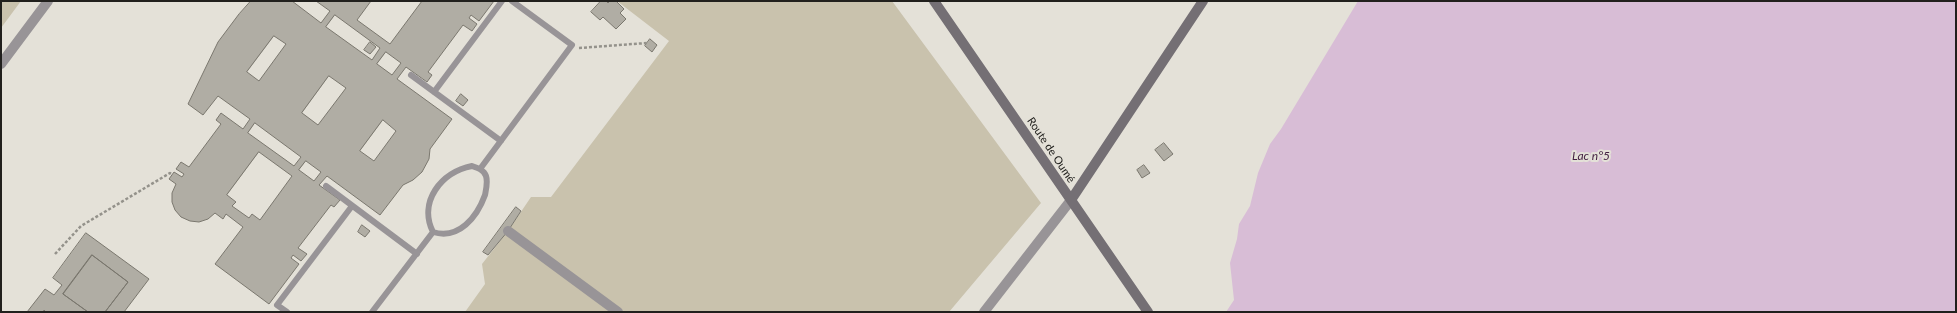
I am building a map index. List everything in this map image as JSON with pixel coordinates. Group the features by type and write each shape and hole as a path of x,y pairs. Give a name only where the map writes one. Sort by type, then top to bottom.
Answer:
{"main road":[{"name":"Route de Oumé","path":"934,1 1148,312"},
{"path":"1071,200 1203,1"}],"street":[{"path":"1,64 48,1"},
{"path":"984,312 1071,200"},
{"path":"508,231 618,312"}],"lane":[{"path":"434,92 502,1"},
{"path":"480,169 572,45 512,1"},
{"path":"411,75 501,141"},
{"path":"472,166 480,169 486,176 487,189 478,212 468,223 457,231 443,235 433,232 428,222 428,210 433,194 438,185 458,168 472,166"},
{"path":"326,186 417,254"},
{"path":"287,312 277,305 352,206"},
{"path":"372,312 433,232"}],"path":[{"path":"569,49 647,43"},
{"path":"55,254 81,226 170,172 172,174"}],"shaded area":[{"path":"1,1 21,1 1,28"},
{"path":"617,1 892,1 1041,203 949,312 465,312 485,284 482,264 508,231 531,197 551,197 669,41"}],"water":[{"name":"Lac n°5","path":"1358,1 1956,1 1956,312 1226,312 1234,300 1230,263 1237,239 1239,224 1250,206 1258,173 1270,144 1281,129"}],"building":[{"path":"251,1 292,1 321,23 330,11 316,1 371,1 357,20 390,44 422,1 494,1 479,21 471,15 469,18 477,24 472,31 463,25 428,72 432,75 427,82 406,67 397,79 452,119 430,149 429,159 422,172 413,180 403,185 380,215 327,176 319,185 340,200 334,207 331,205 298,248 307,254 301,261 293,255 291,258 299,264 269,304 215,264 243,227 226,214 223,219 215,213 208,219 199,222 190,221 181,217 175,210 172,202 172,193 176,184 169,179 174,172 182,177 184,174 176,169 181,162 189,167 221,124 216,120 221,113 243,129 250,119 218,96 203,115 188,104 218,42","holes":["335,15 380,48 372,60 326,27","274,36 286,44 259,81 247,72","386,52 401,63 392,75 377,64","329,76 346,88 318,125 302,113","383,120 396,131 374,161 360,151","255,123 301,157 294,166 248,133","259,152 292,176 260,220 252,214 249,218 232,206 236,202 227,195","306,161 321,172 314,181 299,170"]},
{"path":"601,1 606,1 608,3 610,1 616,1 624,9 620,13 626,19 616,29 603,17 600,20 591,12"},
{"path":"650,39 657,45 652,52 645,46"},
{"path":"370,42 376,47 370,54 364,50"},
{"path":"461,94 468,100 463,106 456,101"},
{"path":"1164,143 1173,154 1164,161 1155,150"},
{"path":"1144,165 1150,173 1142,178 1137,170"},
{"path":"516,207 521,211 508,231 488,255 483,252"},
{"path":"362,225 370,231 365,237 358,232"},
{"path":"86,233 149,279 124,312 105,312 128,282 92,255 63,294 88,312 46,312 44,310 43,312 27,312 45,289 54,295 62,285 53,278"},
{"path":"92,255 128,282 105,312 88,312 63,294"}]}
